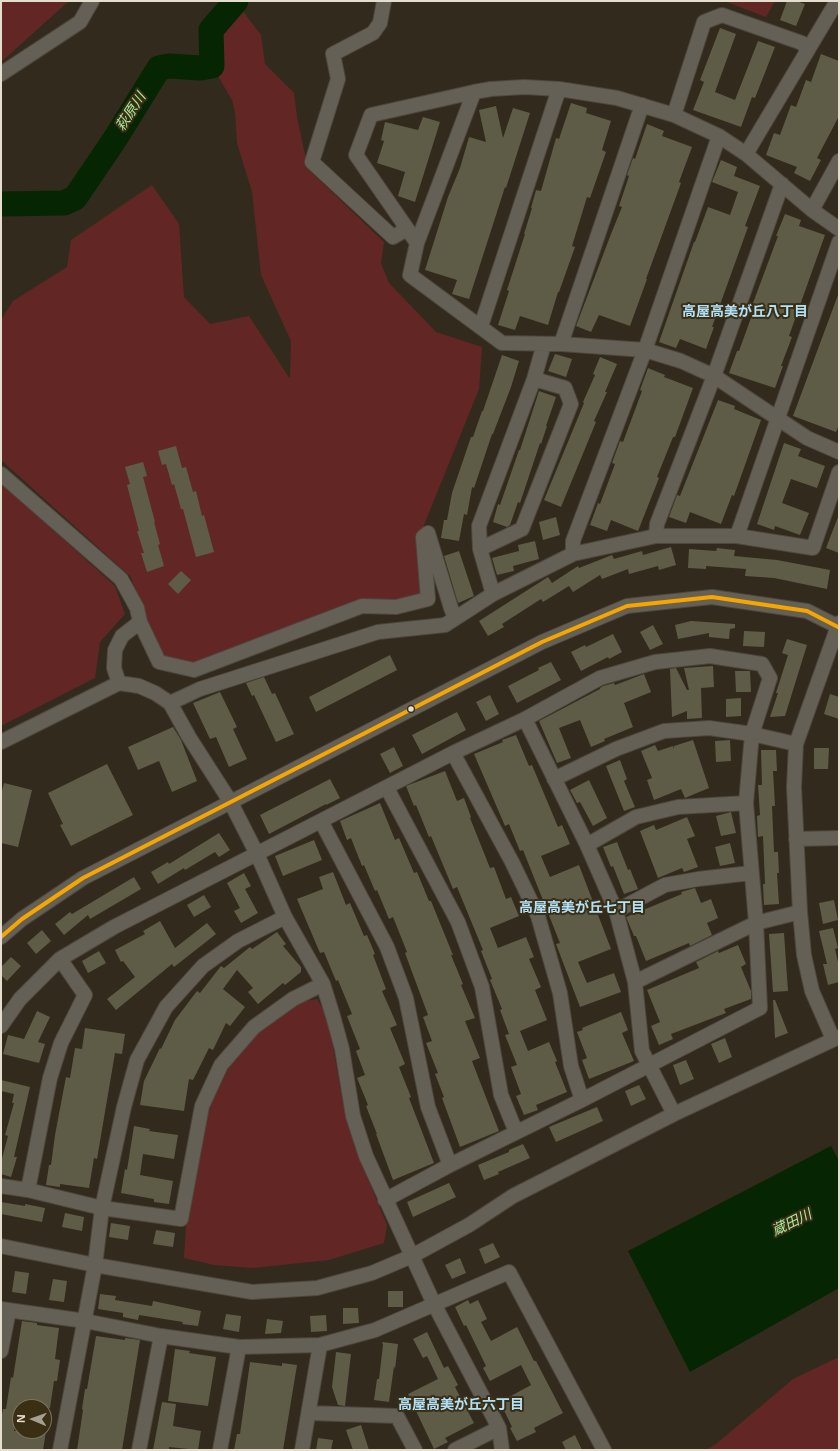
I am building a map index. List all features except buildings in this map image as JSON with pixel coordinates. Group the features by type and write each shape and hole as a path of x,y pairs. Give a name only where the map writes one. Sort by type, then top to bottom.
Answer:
{"street":[{"path":"1,74 80,22 92,1"},
{"path":"384,1 380,23 373,33 333,54 338,78 312,162 393,237 407,229"},
{"path":"746,154 837,1"},
{"path":"674,115 704,22 722,14 802,43 808,50"},
{"path":"417,243 356,155 370,115 474,92 524,87 559,89 616,98 674,115 719,136 746,154 812,210 839,229"},
{"path":"481,326 559,89"},
{"path":"474,92 417,243 410,275 502,343 561,344 645,350 681,361 714,376 807,438 839,452"},
{"path":"561,344 642,105"},
{"path":"573,554 573,541 645,350 719,136"},
{"path":"812,210 839,161"},
{"path":"656,536 657,524 714,376 782,184"},
{"path":"737,536 839,242"},
{"path":"493,594 480,549 479,526 534,378 544,344"},
{"path":"480,549 522,529 571,404 565,388 534,378"},
{"path":"170,703 200,689 378,632 445,625 493,594 573,554 656,536 737,536 813,548 839,472"},
{"path":"1,474 121,579 138,608 140,622 159,662 194,670 362,606 396,607 428,599 423,537 428,533 455,618"},
{"path":"1,936 22,919 82,878 542,642 627,606 712,597 808,611 839,626 796,744 794,787 800,912 804,955 812,991 836,1038 674,1114 513,1196 469,1225 412,1256 372,1273 317,1288 252,1292 95,1265 1,1246"},
{"path":"119,683 114,668 115,650 122,636 140,622"},
{"path":"1,1026 20,998 60,959 114,928 454,753 525,719 600,678 655,662 710,656 762,664 770,678 752,734 746,803 756,923 760,1008 582,1100 450,1165 385,1200"},
{"path":"1,742 119,683 139,686 155,693 170,703 189,737 230,801 257,854 285,917 323,984 342,1049 353,1116 366,1156 434,1304 499,1428 502,1450"},
{"path":"525,719 587,845 616,911 635,982 642,1051 674,1114"},
{"path":"554,779 616,749 664,731 709,728 752,734 796,744"},
{"path":"454,753 512,862 538,916 560,993 571,1066 582,1100"},
{"path":"387,788 458,922 482,987 501,1095 516,1132"},
{"path":"587,845 636,817 678,807 746,803"},
{"path":"321,822 387,947 406,998 428,1107 450,1165"},
{"path":"796,839 839,838"},
{"path":"616,911 665,885 698,879 751,873"},
{"path":"635,982 756,923 800,912"},
{"path":"60,1450 95,1265 102,1208 124,1107 137,1060 166,1006 203,966 238,941 285,917"},
{"path":"28,1190 50,1078 61,1044 85,995 60,959"},
{"path":"1,1186 28,1190 102,1208 181,1218 202,1106 221,1065 254,1027 293,1000 323,984"},
{"path":"1,1351 5,1309 85,1321 161,1336 239,1347 320,1345 375,1330 509,1272 604,1450"},
{"path":"139,1450 161,1336"},
{"path":"302,1450 310,1413 320,1345"},
{"path":"220,1450 239,1347"},
{"path":"310,1413 397,1416 415,1450"},
{"path":"455,1450 499,1428"}],"shaded area":[{"path":"1,1 69,1 1,62"},
{"path":"724,1 775,1 766,17"},
{"path":"239,6 261,35 265,64 294,93 297,117 308,169 384,242 381,263 389,283 436,332 482,347 479,389 422,530 420,601 362,609 196,671 153,653 131,577 1,460 1,320 13,301 67,267 71,240 152,185 179,224 184,297 210,324 249,316 290,379 291,341 261,275 252,192 237,143 235,112 232,100 212,66 215,30"},
{"path":"1,483 115,586 125,614 100,642 95,678 1,726"},
{"path":"317,999 328,1018 343,1103 355,1148 387,1225 384,1243 329,1260 253,1268 214,1265 184,1258 186,1225 204,1126 211,1104 233,1059 269,1021 302,1002"},
{"path":"839,1357 839,1450 706,1450 716,1444 793,1379"}],"water":[{"name":"蔵田川","path":"831,1146 839,1161 839,1288 690,1372 628,1251"}],"waterway":[{"name":"萩原川","path":"1,204 64,203 75,198 115,139 159,68 169,66 201,68 212,66 211,30 236,1"}],"transit line":[{"path":"1,937 22,919 83,878 542,642 627,606 712,597 807,611 838,627"}],"district":[{"name":"高屋高美が丘八丁目","path":"745,312"},
{"name":"高屋高美が丘七丁目","path":"582,908"},
{"name":"高屋高美が丘六丁目","path":"461,1405"}]}
